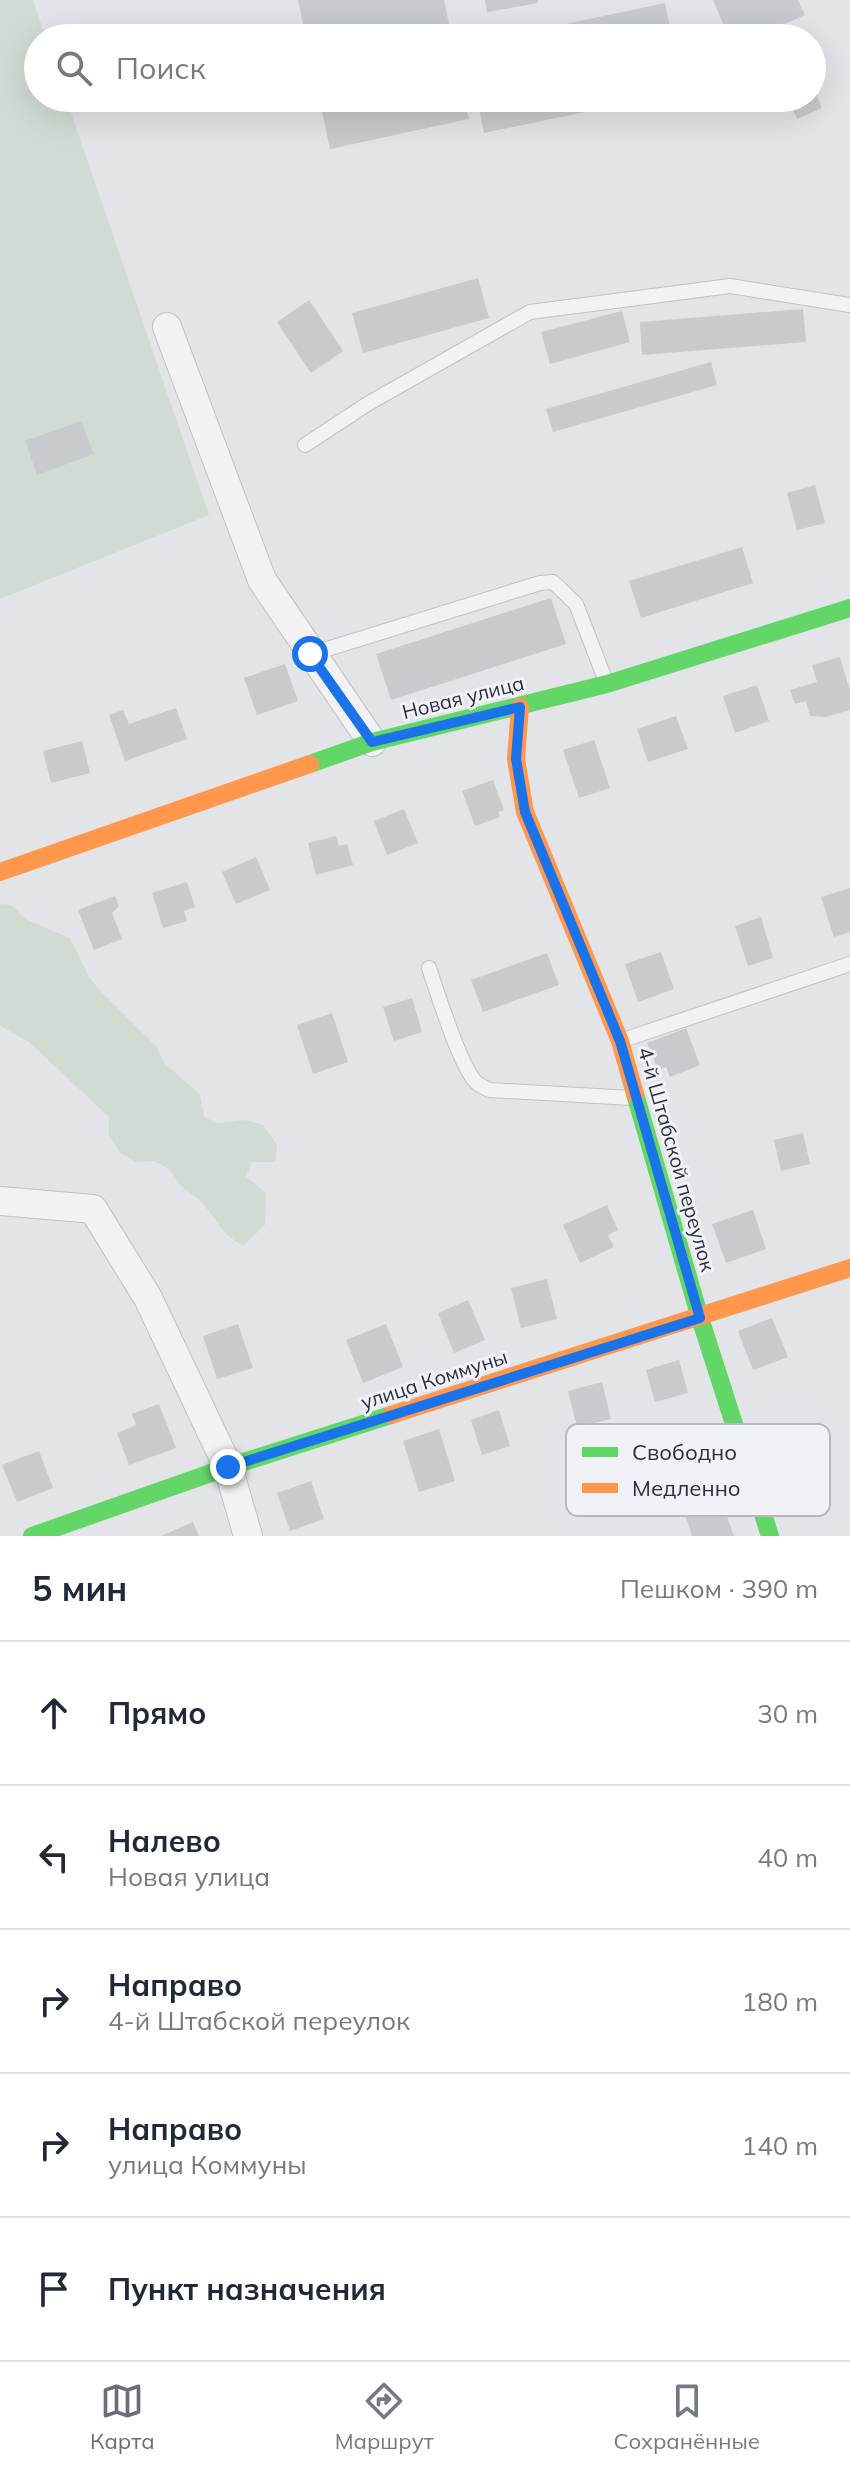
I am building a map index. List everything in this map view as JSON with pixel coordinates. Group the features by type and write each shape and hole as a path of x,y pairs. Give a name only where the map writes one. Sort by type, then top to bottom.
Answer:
{"street":[{"path":"167,327 262,580 372,742"},
{"name":"Новая улица","path":"0,872 372,742 607,684 846,614"},
{"name":"4-й Штабской переулок","path":"520,707 516,759 525,812 620,1041 734,1424"},
{"path":"0,1201 93,1209 148,1298 228,1467 248,1536"},
{"name":"улица Коммуны","path":"32,1536 228,1467 850,1268"},
{"name":"4-й Штабской переулок","path":"764,1516 770,1536"}],"lane":[{"path":"305,445 369,403 530,312 730,286 850,305"},
{"path":"310,654 540,583 553,582 576,604 607,684"},
{"path":"620,1041 850,964"},
{"path":"429,968 449,1026 470,1075 478,1085 489,1090 637,1098"}],"shaded area":[{"path":"0,0 33,0 41,24 24,24 24,112 71,112 209,515 0,599"},
{"path":"0,904 12,905 25,919 70,938 89,977 102,993 156,1046 165,1064 200,1094 204,1116 215,1123 246,1120 263,1125 277,1145 275,1162 252,1162 246,1177 266,1193 265,1225 243,1246 227,1235 201,1201 181,1186 169,1169 154,1161 136,1162 120,1153 109,1135 109,1117 29,1042 0,1026"}],"building":[{"path":"298,0 444,0 449,24 303,24"},
{"path":"485,0 538,0 538,3 487,12"},
{"path":"713,0 798,0 805,15 785,24 723,24"},
{"path":"665,3 669,24 566,24"},
{"path":"322,112 467,112 469,119 330,149"},
{"path":"480,112 585,112 484,133"},
{"path":"794,112 813,112 797,119"},
{"path":"478,278 489,318 363,353 352,313"},
{"path":"309,300 343,351 311,373 277,322"},
{"path":"803,309 806,342 642,355 640,322"},
{"path":"622,311 630,342 550,364 541,332"},
{"path":"711,362 717,385 553,432 546,409"},
{"path":"81,421 94,454 37,475 25,441"},
{"path":"815,485 825,523 797,530 787,493"},
{"path":"742,547 753,583 641,618 629,581"},
{"path":"551,598 566,644 391,700 376,654"},
{"path":"840,657 850,691 850,710 825,717 810,716 806,701 795,704 790,690 817,682 812,665"},
{"path":"285,664 298,701 257,715 244,678"},
{"path":"757,685 769,721 735,733 723,696"},
{"path":"176,708 187,739 125,761 109,715 123,710 129,724"},
{"path":"676,716 688,749 648,762 637,729"},
{"path":"594,740 610,788 579,798 563,750"},
{"path":"82,741 90,773 51,783 43,751"},
{"path":"493,780 504,810 498,812 500,817 475,826 462,791"},
{"path":"404,809 418,843 387,855 374,821"},
{"path":"336,836 339,846 347,844 353,865 316,875 308,843"},
{"path":"256,857 270,890 236,904 222,872"},
{"path":"187,882 195,907 184,911 187,921 163,928 152,893"},
{"path":"850,888 850,932 834,937 821,897"},
{"path":"115,896 119,906 112,913 122,939 94,950 78,910"},
{"path":"761,917 773,958 748,966 735,926"},
{"path":"661,952 674,989 638,1002 625,964"},
{"path":"547,953 559,985 483,1012 471,980"},
{"path":"412,998 422,1032 394,1041 383,1007"},
{"path":"332,1013 348,1062 313,1074 297,1025"},
{"path":"686,1028 700,1065 670,1077 666,1067 658,1070 647,1043"},
{"path":"803,1133 810,1164 781,1171 774,1140"},
{"path":"607,1205 618,1230 608,1235 614,1247 580,1263 563,1225"},
{"path":"753,1210 766,1249 726,1263 712,1224"},
{"path":"547,1279 557,1319 521,1328 511,1288"},
{"path":"468,1300 485,1340 454,1353 438,1313"},
{"path":"772,1318 788,1357 753,1370 738,1331"},
{"path":"238,1324 253,1368 217,1379 203,1336"},
{"path":"386,1324 403,1367 363,1383 346,1340"},
{"path":"679,1360 688,1393 655,1402 646,1370"},
{"path":"602,1382 611,1419 576,1424 568,1391"},
{"path":"159,1404 176,1448 129,1465 117,1433 136,1425 132,1414"},
{"path":"499,1410 510,1446 482,1455 471,1420"},
{"path":"439,1429 455,1481 419,1492 403,1441"},
{"path":"39,1451 53,1488 17,1502 2,1465"},
{"path":"311,1481 324,1519 290,1531 277,1493"},
{"path":"727,1516 734,1536 692,1536 686,1517"},
{"path":"193,1522 199,1536 161,1536"}],"traffic: fast":[{"path":"310,764 372,742 607,684 850,608"},
{"path":"635,1094 734,1424"},
{"path":"32,1536 228,1467 391,1415"},
{"path":"764,1516 770,1536"}],"traffic: slow":[{"path":"520,707 516,759 525,812 620,1041 635,1094"},
{"path":"0,872 310,764"},
{"path":"391,1415 850,1268"}],"route":[{"path":"228,1467 700,1318 620,1041 525,812 516,759 520,707 372,742 310,654"}]}
